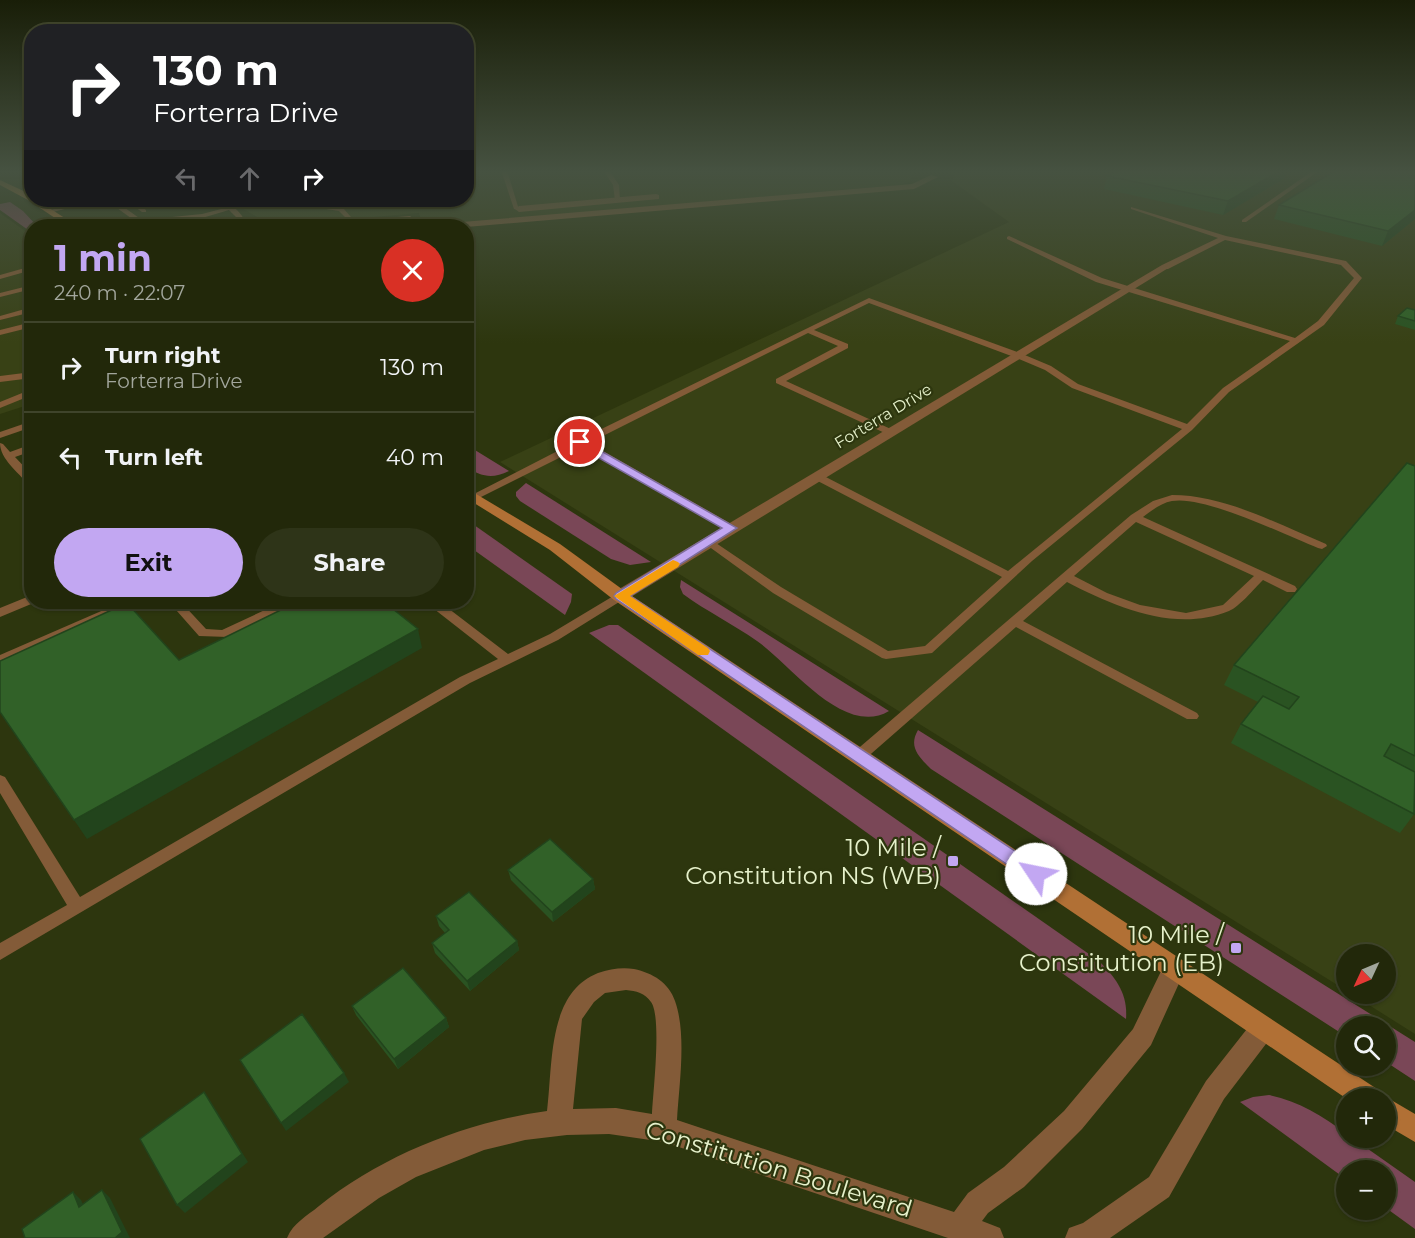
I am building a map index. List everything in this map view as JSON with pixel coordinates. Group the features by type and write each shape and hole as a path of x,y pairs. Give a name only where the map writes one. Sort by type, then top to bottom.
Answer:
{"main road":[{"path":"474,496 555,547 621,596 1353,1088"},
{"path":"1396,1117 1415,1130"}],"street":[{"name":"Forterra Drive","path":"621,596 1165,267"},
{"path":"960,1233 978,1203 1014,1177 1081,1111 1142,1037 1174,968"},
{"path":"558,1121 570,1019 575,1006 583,995 608,980 635,979 657,990 668,1011 664,1129"},
{"path":"1079,1238 1089,1236 1159,1188 1215,1090 1263,1028"},
{"name":"Constitution Boulevard","path":"301,1238 329,1214 382,1179 430,1156 487,1134 558,1121 611,1121 664,1129 960,1233 990,1238"}],"lane":[{"path":"709,543 777,590 886,655 928,650 1009,576 1189,428 1226,390 1321,323 1358,278 1343,263 1224,238 1193,228"},
{"path":"1009,238 1084,274 1294,340"},
{"path":"1165,267 1224,238"},
{"path":"1,275 24,270"},
{"path":"0,295 24,289"},
{"path":"474,492 869,300 1017,355 1048,368 1075,386 1189,428"},
{"path":"0,320 24,313"},
{"path":"0,333 24,326"},
{"path":"807,330 845,346 780,381 890,432"},
{"path":"0,380 24,376"},
{"path":"2,402 24,395"},
{"path":"0,435 24,427"},
{"path":"580,442 731,528"},
{"path":"0,446 24,473"},
{"path":"8,456 24,450"},
{"path":"816,477 1009,576"},
{"path":"860,756 1135,518 1158,503 1171,499 1197,499 1322,546"},
{"path":"1135,518 1291,589"},
{"path":"1066,577 1103,596 1138,608 1186,616 1227,608 1261,576"},
{"path":"0,952 465,680 555,637 621,596"},
{"path":"0,613 24,602"},
{"path":"0,660 115,609"},
{"path":"181,609 203,633 224,634 276,609"},
{"path":"442,609 507,660"},
{"path":"1014,621 1192,716"},
{"path":"0,781 76,907"}],"shaded area":[{"path":"0,228 21,228 24,230 24,406 0,414"},
{"path":"997,228 1415,228 1415,1034 1396,1022 1396,1016 1386,1016 1367,1004 1396,1004 1396,944 1336,944 1336,984 500,462"},
{"path":"474,449 509,471 492,476 474,471"},
{"path":"526,483 651,562 630,565 611,559 520,501 516,492"},
{"path":"474,525 572,594 565,615 474,550"},
{"path":"681,580 889,711 872,717 854,715 836,707 818,695 757,641 683,594 680,587"},
{"path":"609,625 618,625 1099,961 1120,987 1125,1002 1126,1019 589,633"},
{"path":"918,730 1336,992 1336,1004 1354,1004 1374,1016 1336,1016 1336,1030 931,769 916,751 915,736"},
{"path":"1396,1030 1415,1042 1415,1081 1396,1069"},
{"path":"1269,1095 1300,1105 1336,1127 1336,1148 1367,1148 1384,1160 1336,1160 1336,1172 1240,1102 1253,1097"},
{"path":"1396,1169 1415,1182 1415,1229 1396,1215"}],"building":[{"path":"1374,228 1392,228 1388,231"},
{"path":"1407,308 1415,310 1415,321 1398,316"},
{"path":"1407,463 1415,466 1415,756 1391,744 1384,756 1415,772 1414,814 1241,724 1263,696 1289,709 1299,697 1234,665"},
{"path":"114,609 132,609 179,660 283,609 393,609 418,629 74,820 0,712 0,661"},
{"path":"550,839 593,879 552,912 508,870"},
{"path":"469,892 517,941 467,981 432,943 449,930 436,916"},
{"path":"403,968 446,1018 394,1059 352,1006"},
{"path":"302,1014 344,1073 281,1123 240,1060"},
{"path":"204,1092 242,1154 177,1205 140,1139"},
{"path":"102,1190 122,1232 115,1238 25,1238 22,1229 73,1192 79,1207"}],"slow traffic":[{"path":"673,564 621,596 703,651"}],"place":[{"name":"10 Mile / Constitution NS (WB)","path":"953,861"},
{"name":"10 Mile / Constitution (EB)","path":"1236,948"}],"route":[{"path":"580,442 731,528 621,596 1036,874"}]}
